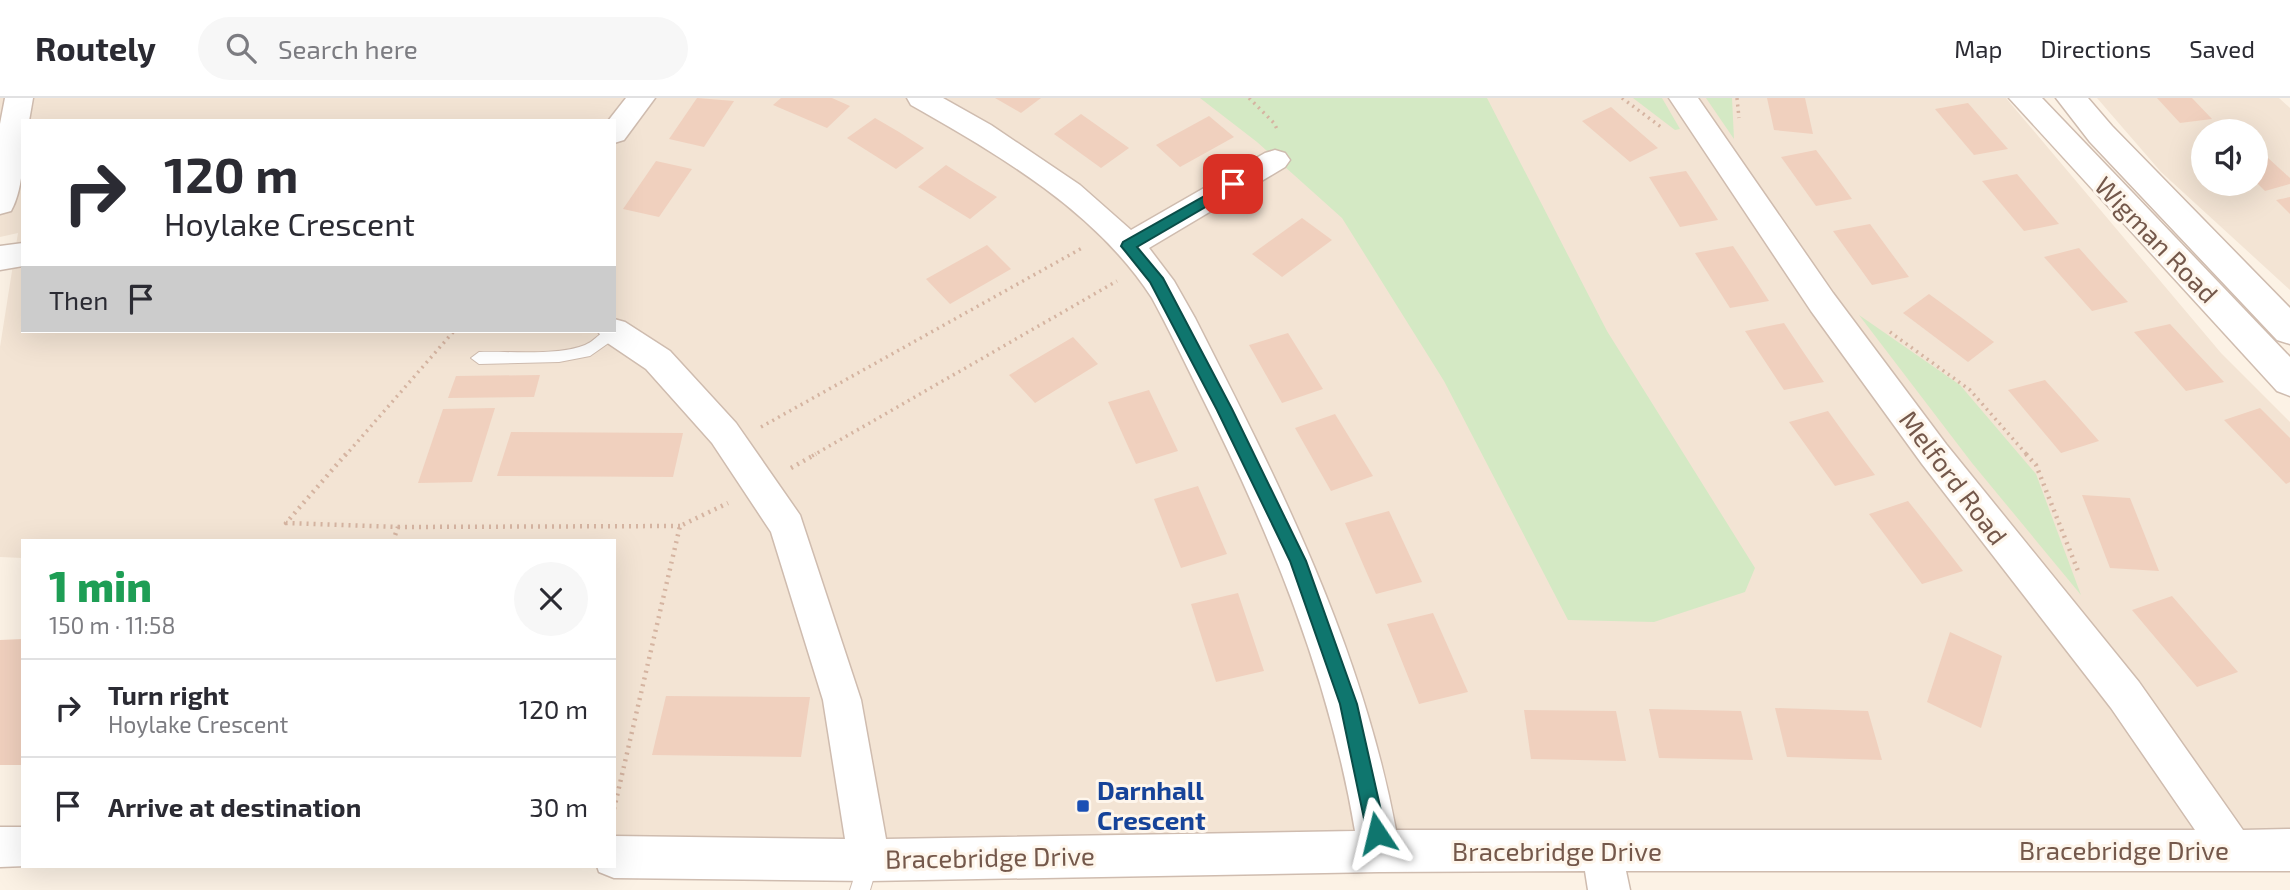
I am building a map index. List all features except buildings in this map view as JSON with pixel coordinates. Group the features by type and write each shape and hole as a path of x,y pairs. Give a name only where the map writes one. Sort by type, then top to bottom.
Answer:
{"street":[{"path":"0,203 19,98"},
{"path":"616,129 641,98"},
{"path":"920,98 956,117 1043,174 1129,247 1156,278 1298,561 1348,704 1374,816 1379,851"},
{"name":"Melford Road","path":"1683,98 1830,313 1934,454 2126,695 2232,850"},
{"name":"Wigman Road","path":"2024,98 2290,381"},
{"name":"Wigman Road","path":"2071,98 2102,134 2290,330"},
{"path":"1129,247 1275,160"},
{"path":"0,258 21,254"},
{"path":"616,332 659,360 733,443 786,526 842,699 865,875"},
{"path":"0,847 21,847"},
{"name":"Bracebridge Drive","path":"616,857 865,875 1379,851 1605,871 2290,850"}],"lane":[{"path":"479,358 559,356 590,350 611,333"}],"path":[{"path":"733,443 1129,247"},
{"path":"452,333 286,523 398,527 680,526 763,487 1129,247"},
{"path":"1881,325 1970,390 2036,465 2079,574"},
{"path":"616,800 680,526"},
{"path":"394,539 398,527"}],"shaded area":[{"path":"0,98 2006,98 2221,353 2290,422 2290,867 616,836 616,539 21,539 21,558 0,557 0,347 18,233 0,237"},
{"path":"2097,98 2279,98 2290,108 2290,290 2161,172"}],"green space":[{"path":"1200,98 1487,98 1607,331 1755,568 1745,592 1654,622 1568,620 1444,381 1342,218 1257,142"},
{"path":"1633,98 1662,98 1680,129 1675,130"},
{"path":"1706,98 1732,98 1734,139"},
{"path":"1859,315 1960,385 2036,474 2081,595 1972,463"}],"place":[{"name":"Darnhall Crescent","path":"1083,806"}],"route":[{"path":"1233,184 1128,246 1156,278 1298,561 1348,704 1377,833"}]}
